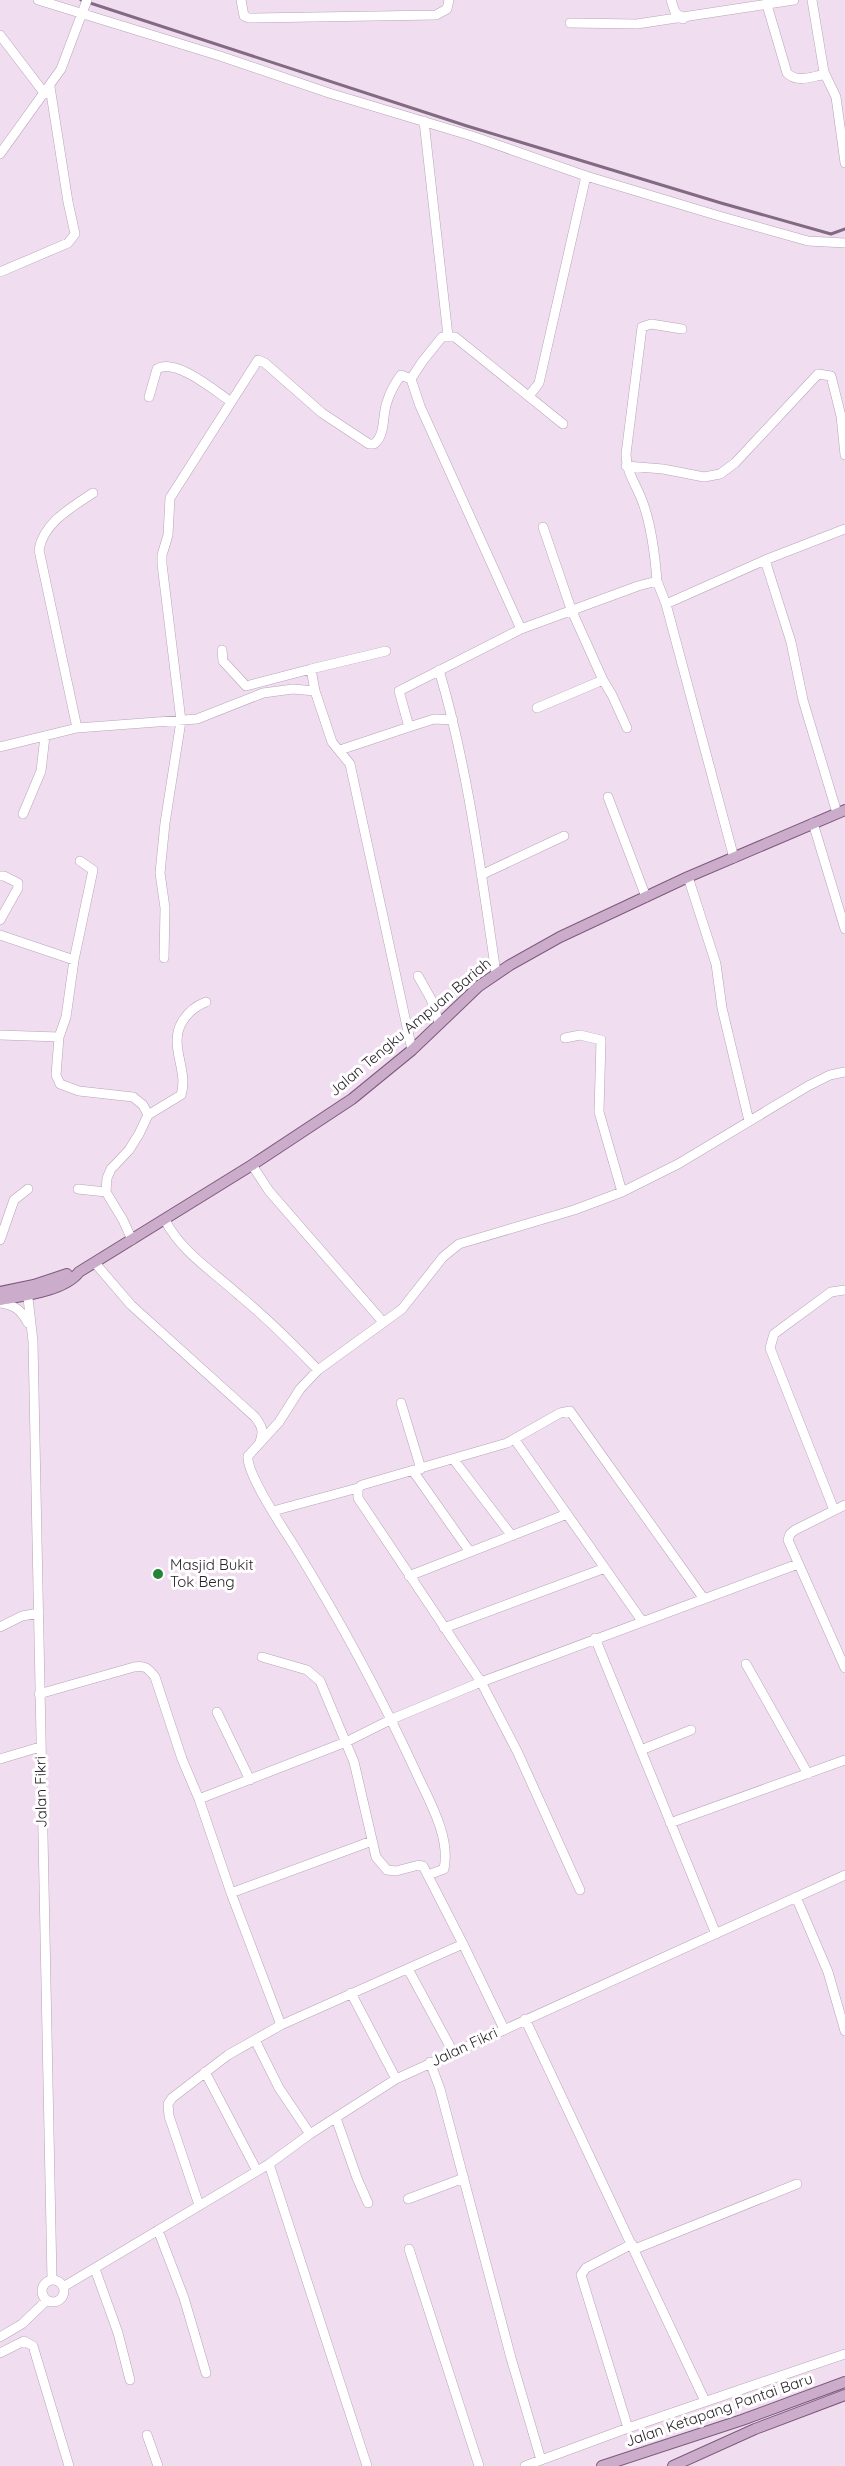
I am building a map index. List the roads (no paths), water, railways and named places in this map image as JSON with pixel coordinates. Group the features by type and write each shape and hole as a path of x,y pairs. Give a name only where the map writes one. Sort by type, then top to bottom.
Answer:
{"main road":[{"name":"Jalan Tengku Ampuan Bariah","path":"0,1301 31,1290 68,1281 352,1099 411,1050 496,973 560,937 688,877 843,811"},
{"name":"Jalan Tengku Ampuan Bariah","path":"0,1292 31,1290"},
{"name":"Jalan Ketapang Pantai Baru","path":"602,2466 742,2420 845,2382"},
{"name":"Jalan Ketapang Pantai Baru","path":"673,2466 755,2429 845,2395"}],"street":[{"path":"38,0 85,8 329,93 586,176 807,241 845,243"},
{"path":"241,0 244,16 249,18 436,15 447,9 449,0"},
{"path":"671,0 675,12 683,19"},
{"path":"570,23 626,25 683,19 794,0"},
{"path":"812,0 824,72 836,97 845,163"},
{"path":"767,5 787,73 799,79 822,75 824,72"},
{"path":"0,154 47,91 65,61 85,8"},
{"path":"0,35 47,91 75,234 68,243 0,272"},
{"path":"424,122 448,336"},
{"path":"529,396 539,383 586,176"},
{"path":"682,329 651,324 642,327 626,466 643,501 651,532 657,582 666,604 734,858"},
{"path":"411,379 431,349 442,337 448,336 462,342 563,424"},
{"path":"164,958 165,908 160,873 165,823 181,721 162,564 169,529 168,505 173,492 255,362 261,360 322,412 369,444 374,444 380,438 387,401 393,387 401,375 411,379 425,416 521,629"},
{"path":"149,397 157,369 165,366 189,373 230,401"},
{"path":"626,466 663,469 704,477 720,474 735,463 818,374 831,376 840,416 845,455"},
{"path":"77,728 39,550 43,534 60,516 93,493"},
{"path":"543,527 572,609 627,728"},
{"path":"666,604 765,560 845,529"},
{"path":"765,560 791,642 803,700 843,811"},
{"path":"409,727 399,691 521,629 638,586 657,582"},
{"path":"222,650 223,661 246,686 386,651"},
{"path":"311,669 315,691 333,742 350,764 411,1050"},
{"path":"439,670 453,720 496,973"},
{"path":"537,708 603,680"},
{"path":"0,747 77,728 197,719 263,693 293,689 315,691"},
{"path":"340,750 434,719 453,720"},
{"path":"23,814 42,771 45,736"},
{"path":"608,797 646,897"},
{"path":"813,823 845,929"},
{"path":"481,875 564,836"},
{"path":"80,861 93,870 74,960 66,1017 59,1037 56,1076 60,1084 79,1091 133,1097 143,1105 148,1115"},
{"path":"0,876 13,879 18,883 18,888 0,920"},
{"path":"688,877 716,964 722,1008 749,1121"},
{"path":"0,935 74,960"},
{"path":"418,976 440,1022"},
{"path":"132,1240 106,1192 106,1178 111,1169 129,1150 148,1115 181,1095 184,1085 176,1039 178,1029 187,1013 207,1002"},
{"path":"0,1035 59,1037"},
{"path":"565,1038 580,1035 601,1041 599,1112 622,1192"},
{"path":"428,1875 444,1869 447,1856 436,1817 392,1719 346,1632 273,1511 248,1464 248,1455 279,1422 300,1389 318,1370 402,1309 414,1297 443,1257 459,1244 574,1210 622,1192 678,1164 807,1086 830,1075 845,1072"},
{"path":"252,1165 269,1191 383,1322"},
{"path":"0,1239 14,1200 28,1189"},
{"path":"78,1190 106,1192"},
{"path":"165,1220 172,1235 187,1250 271,1322 318,1370"},
{"path":"96,1263 131,1305 255,1417 262,1426 260,1444"},
{"name":"Jalan Fikri","path":"31,1290 30,1325 33,1341"},
{"name":"Jalan Fikri","path":"31,1290 35,1325 33,1341 39,1694 52,2280"},
{"path":"834,1510 770,1348 774,1334 831,1292 845,1290"},
{"path":"0,1301 22,1311 30,1325"},
{"path":"402,1402 417,1470 470,1552"},
{"path":"273,1511 454,1460 515,1440 566,1411 574,1415 704,1599"},
{"path":"255,1417 268,1422 279,1422"},
{"path":"515,1440 642,1621"},
{"path":"454,1460 512,1536"},
{"path":"358,1488 358,1498 480,1682 517,1751 580,1890"},
{"path":"845,1505 790,1534 789,1546 845,1668"},
{"path":"409,1576 567,1514"},
{"path":"200,1799 346,1742 392,1719 480,1682 798,1564"},
{"path":"444,1628 605,1568"},
{"path":"0,1627 22,1616 39,1613"},
{"path":"595,1638 716,1935"},
{"path":"262,1657 307,1670 314,1675 326,1692 354,1762 376,1857 387,1870 396,1871 419,1865 428,1875 504,2029"},
{"path":"746,1664 808,1773"},
{"path":"39,1694 134,1667 149,1668 155,1677 182,1759 200,1799 231,1893 281,2025"},
{"path":"217,1712 250,1780"},
{"path":"641,1750 691,1730"},
{"path":"0,1759 40,1747"},
{"path":"670,1822 845,1760"},
{"path":"231,1893 372,1841"},
{"name":"Jalan Fikri","path":"63,2287 269,2164 310,2134 396,2079 845,1875"},
{"path":"796,1898 828,1972 844,2025"},
{"path":"200,2205 169,2116 168,2104 172,2098 205,2072 281,2025 463,1944"},
{"path":"408,1969 453,2052"},
{"path":"351,1993 396,2079"},
{"path":"525,2019 634,2246 705,2401"},
{"path":"255,2040 279,2088 310,2134"},
{"path":"430,2062 440,2089 511,2358 541,2460"},
{"path":"205,2072 257,2171"},
{"path":"336,2118 357,2178 369,2203"},
{"path":"269,2164 367,2466"},
{"path":"408,2199 464,2178"},
{"path":"628,2428 581,2275 586,2268 634,2246 797,2184"},
{"path":"158,2230 184,2298 206,2373"},
{"path":"409,2249 479,2466"},
{"path":"95,2269 118,2333 130,2380"},
{"path":"52,2280 59,2282 63,2287 60,2299 47,2300 42,2290 45,2284 52,2280"},
{"path":"0,2337 22,2324 47,2300"},
{"path":"0,2353 24,2341 33,2346 69,2466"},
{"path":"525,2466 705,2401 845,2354"},
{"path":"147,2435 158,2466"}],"waterway":[{"path":"81,0 467,126 721,203 831,234 845,229"}],"place":[{"name":"Masjid Bukit Tok Beng","path":"158,1574"}]}
